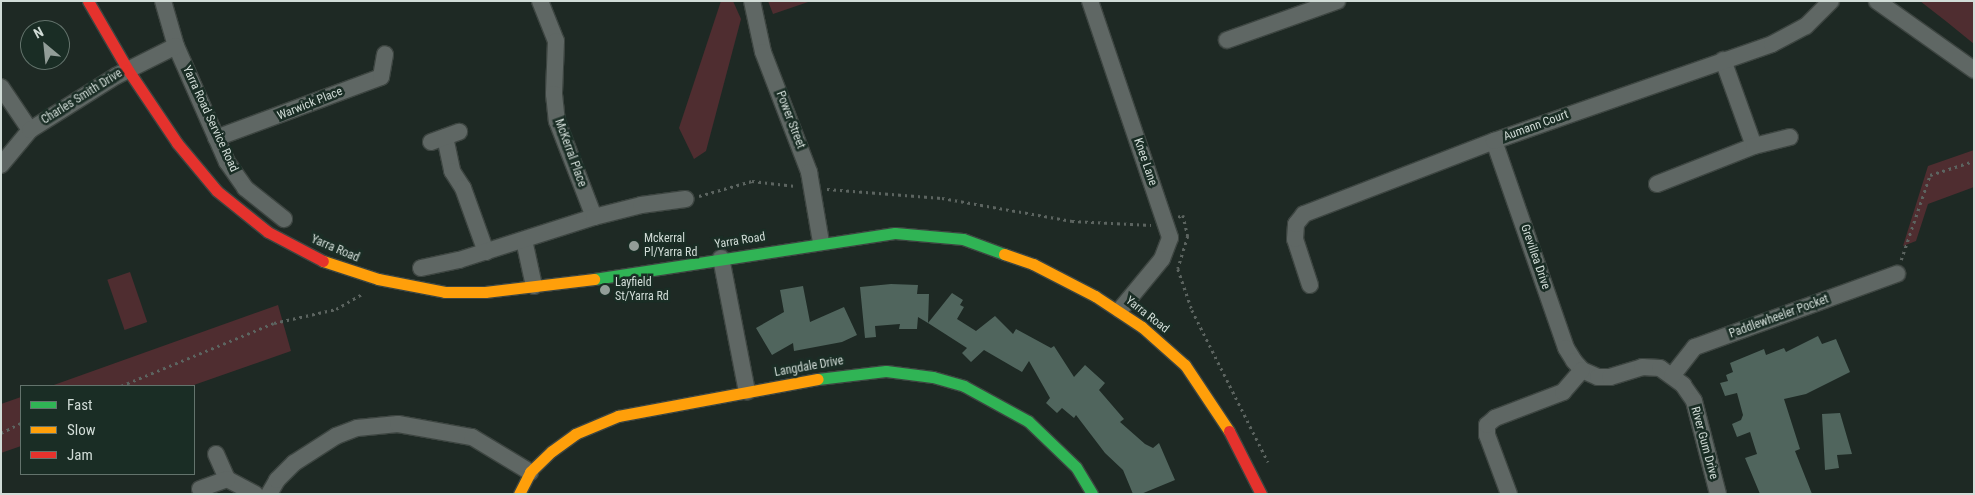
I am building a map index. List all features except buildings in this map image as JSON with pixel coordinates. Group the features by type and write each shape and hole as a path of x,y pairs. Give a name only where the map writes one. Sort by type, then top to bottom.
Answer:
{"main road":[{"name":"Yarra Road","path":"88,1 123,63 177,143 217,191 268,232 322,260 378,279 445,292 485,292 895,233 964,239 1033,264 1120,310 1185,365 1219,413 1254,476 1261,494"},
{"name":"Yarra Road","path":"103,1 123,63"},
{"name":"Langdale Drive","path":"519,494 530,472 552,451 596,424 618,416 863,372 886,371 941,379 998,402 1028,421 1076,467 1092,494"}],"street":[{"name":"Yarra Road Service Road","path":"163,1 176,46 216,138 245,188 284,220"},
{"name":"McKerral Place","path":"540,1 556,41 554,94 557,121 594,217"},
{"name":"Power Street","path":"752,1 763,52 809,172 822,242"},
{"name":"Knee Lane","path":"1090,1 1170,238 1162,259 1120,310"},
{"path":"1227,40 1337,1"},
{"name":"Aumann Court","path":"1310,285 1295,239 1296,224 1304,214 1322,205 1494,141 1789,36 1822,13 1831,1"},
{"path":"1877,1 1974,70"},
{"name":"Charles Smith Drive","path":"1,165 30,130 123,63 176,46"},
{"name":"Warwick Place","path":"216,138 381,77 385,54"},
{"path":"1724,60 1754,146"},
{"path":"1,87 30,130"},
{"path":"445,137 452,171 463,188 486,252"},
{"path":"1656,184 1754,146 1790,137"},
{"name":"Grevillea Drive","path":"1494,141 1566,348 1582,370"},
{"path":"421,268 486,252 594,217 641,205 686,199"},
{"path":"524,240 534,286"},
{"path":"721,258 747,392"},
{"name":"Paddlewheeler Pocket","path":"1672,376 1695,347 1897,274"},
{"name":"River Gum Drive","path":"1582,370 1598,377 1610,377 1642,367 1660,368 1683,385 1694,401 1718,494"},
{"path":"1509,494 1487,435 1487,425 1495,418 1563,392 1582,370"},
{"path":"269,494 277,480 294,463 336,436 357,428 398,424 472,437 530,472"},
{"path":"216,454 226,479 255,494"},
{"path":"200,489 226,479"}],"path":[{"path":"1897,274 1930,175 1974,161"},
{"path":"123,385 274,323 336,310 356,300 378,279"},
{"path":"1,433 20,424"}],"shaded area":[{"path":"721,1 733,1 741,19 706,151 694,159 679,128"},
{"path":"768,1 811,1 773,14"},
{"path":"1920,1 1974,1 1974,44 1947,22"},
{"path":"1974,150 1974,187 1928,204 1916,241 1903,246 1928,166"},
{"path":"130,272 147,322 125,330 107,280"},
{"path":"278,305 291,351 194,385 54,385"},
{"path":"20,397 20,446 1,453 1,404"}],"traffic: fast":[{"path":"594,279 895,233 963,239 1004,254"},
{"path":"818,379 886,371 933,377 964,386 1028,421 1076,467 1092,494"}],"traffic: slow":[{"path":"1004,254 1033,264 1095,296 1142,327 1185,365 1229,431"},
{"path":"323,261 378,279 445,292 485,292 594,279"},
{"path":"519,494 530,472 552,451 575,434 618,416 818,379"}],"traffic: jam":[{"path":"88,1 128,70 177,143 217,191 268,232 323,261"},
{"path":"1229,431 1261,494"}],"place":[{"name":"Mckerral Pl/Yarra Rd","path":"634,246"},
{"name":"Layfield St/Yarra Rd","path":"605,290"}]}
